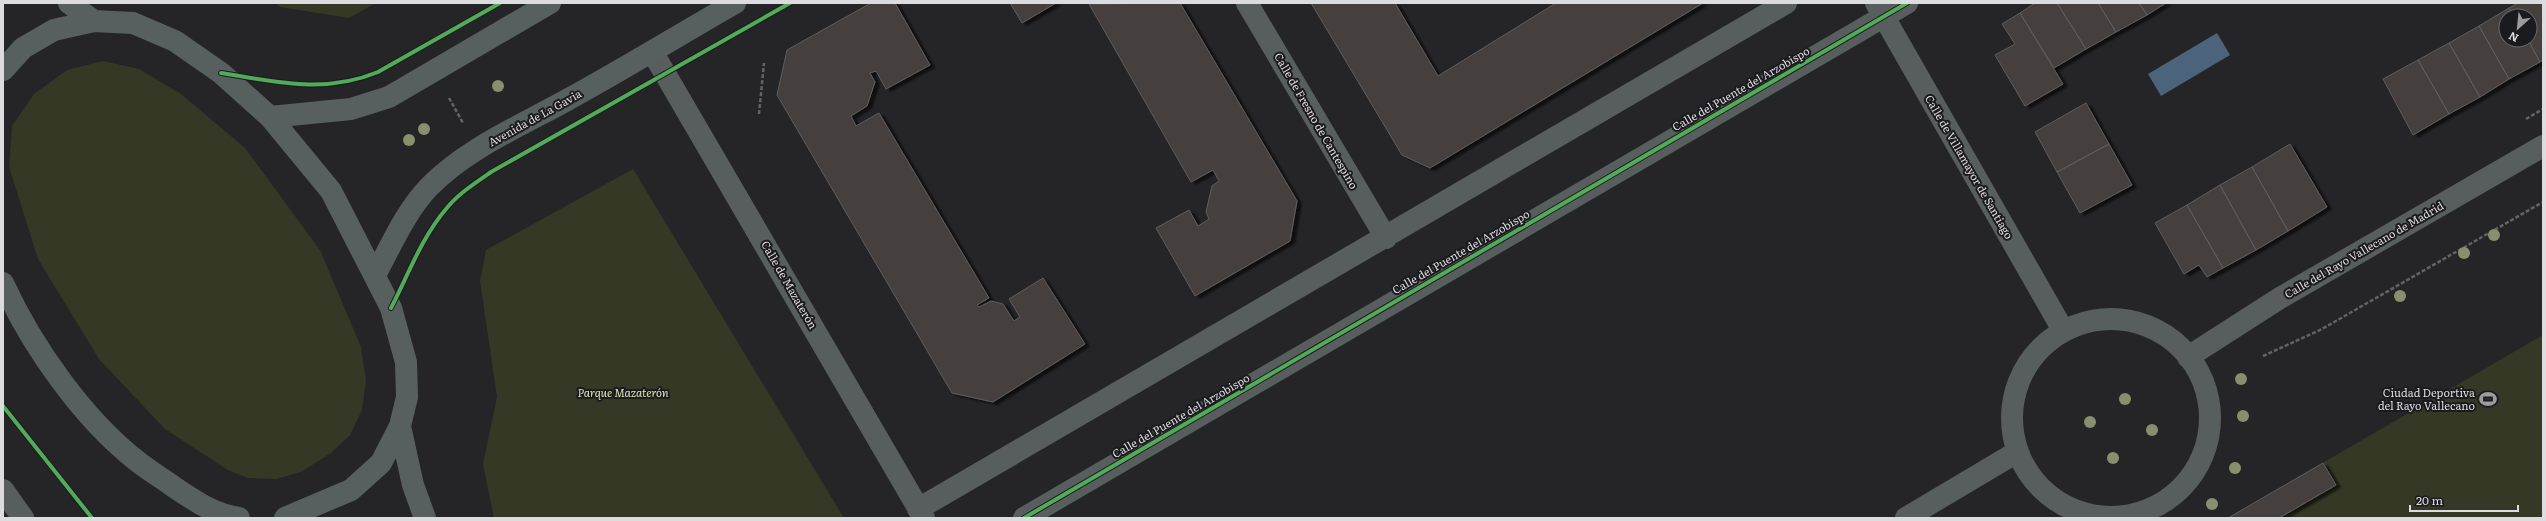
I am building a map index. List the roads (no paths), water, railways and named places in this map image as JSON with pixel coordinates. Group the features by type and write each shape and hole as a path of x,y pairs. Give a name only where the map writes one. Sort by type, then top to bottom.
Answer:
{"main road":[{"path":"69,3 94,21"},
{"path":"270,117 351,108 389,97 550,3"},
{"name":"Avenida de La Gavia","path":"375,275 410,211 428,188 446,171 478,150 653,53 735,3"},
{"path":"3,70 24,48 54,30 94,21 132,23 174,41 221,73 270,117 330,191 391,308 406,362 407,396 400,426 381,463 351,490 286,518"},
{"path":"3,283 17,314 52,366 89,415 142,465 201,505 228,517 238,518"},
{"path":"400,426 413,485 425,518"}],"street":[{"name":"Calle de Fresno de Cantespino","path":"1247,3 1386,238"},
{"path":"921,514 1786,3"},
{"name":"Calle del Puente del Arzobispo","path":"1024,518 1880,10 1907,3"},
{"name":"Calle de Villamayor de Santiago","path":"1880,10 2063,330"},
{"name":"Calle de Mazaterón","path":"653,53 921,514"},
{"name":"Calle del Rayo Vallecano de Madrid","path":"2188,357 2280,298 2543,146"},
{"path":"2122,319 2152,327 2177,344 2188,357 2197,368 2208,398 2210,430 2202,460 2184,486 2161,512 2132,516 2103,517 2075,511 2050,497 2030,477 2017,452 2011,425 2013,396 2023,370 2040,347 2063,330 2092,320 2122,319"},
{"path":"1906,518 2017,452"},
{"path":"3,490 24,518"}],"water":[{"path":"2217,33 2230,55 2161,96 2148,74"}],"place":[{"name":"Ciudad Deportiva del Rayo Vallecano","path":"2488,399"}],"park label":[{"name":"Parque Mazaterón","path":"623,393"}]}
